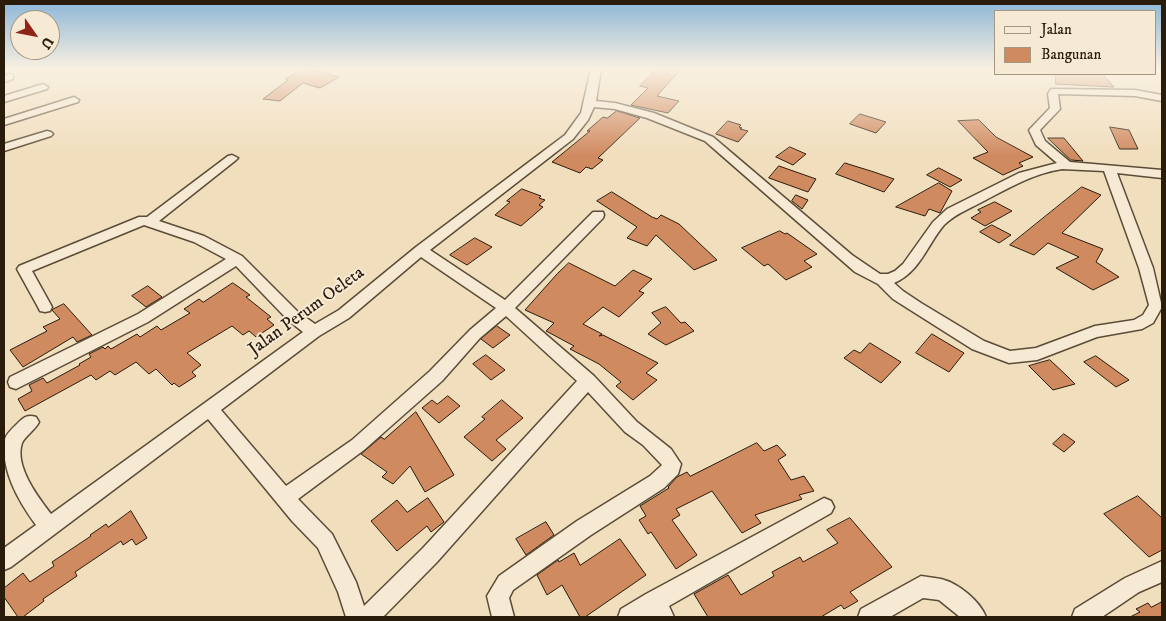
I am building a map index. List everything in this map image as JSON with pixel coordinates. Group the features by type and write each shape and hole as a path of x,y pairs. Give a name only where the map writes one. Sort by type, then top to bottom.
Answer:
{"street":[{"name":"Jalan Perum Oeleta","path":"4,560 314,332 344,314 421,250 569,137 584,120 592,98"},
{"path":"1054,98 1055,109 1034,130 1040,143 1067,165"},
{"path":"4,122 74,100"},
{"path":"591,104 609,105 651,116 708,139 723,149 749,176 850,260 872,275 882,279 893,279 900,276 945,217 1031,171 1067,165 1162,174"},
{"path":"4,148 47,134"},
{"path":"149,222 232,158"},
{"path":"882,279 898,296 978,345 1009,356 1037,354 1095,332 1137,325 1148,319 1156,306 1146,268 1109,168"},
{"path":"286,497 358,445 436,376 474,334 506,308 598,215"},
{"path":"45,306 24,270 144,220 199,239 237,259 293,316 314,332"},
{"path":"421,250 506,308 588,381 631,427 665,455 672,464 671,468 657,482 584,528 506,583 498,596 503,617"},
{"path":"16,382 143,318 237,259"},
{"path":"368,617 430,555 588,381"},
{"path":"209,408 286,497 299,515 325,541 348,590 358,617"},
{"path":"30,422 14,439 13,457 24,493 34,509 50,527"},
{"path":"629,617 658,609 824,507"},
{"path":"1083,617 1132,585 1162,571"},
{"path":"869,617 921,587 942,590 954,597 974,617"}],"building":[{"path":"264,98 284,98 280,101 263,99"},
{"path":"638,98 666,98 679,101 668,113 631,105"},
{"path":"617,111 640,118 598,158 603,160 592,169 586,167 580,173 552,162 590,131 587,131 603,117 607,118"},
{"path":"860,114 886,122 876,133 850,124"},
{"path":"979,120 996,137 1033,157 1019,163 1023,166 1003,175 973,158 988,152 958,121"},
{"path":"728,121 741,125 739,127 742,128 740,129 748,131 738,142 716,134"},
{"path":"1110,127 1129,130 1138,149 1120,149"},
{"path":"1048,138 1064,138 1083,161 1071,160"},
{"path":"790,147 806,154 793,165 776,157"},
{"path":"845,163 894,179 884,192 836,174"},
{"path":"779,166 816,179 808,192 769,178"},
{"path":"939,168 962,180 950,187 927,175"},
{"path":"939,183 952,191 940,213 929,209 925,216 896,207"},
{"path":"1082,187 1101,195 1062,233 1103,249 1096,262 1119,277 1093,290 1056,268 1079,257 1048,243 1034,255 1010,245"},
{"path":"522,189 541,196 539,198 545,200 539,205 543,207 521,226 495,215 510,202 507,201"},
{"path":"612,192 652,217 657,219 661,215 679,224 717,260 694,270 656,235 647,246 627,238 637,227 597,201"},
{"path":"796,195 808,200 802,209 792,201"},
{"path":"995,202 1012,211 985,226 971,218 981,212 978,210"},
{"path":"992,225 1011,235 999,243 980,232"},
{"path":"780,231 785,234 787,233 817,254 804,261 812,267 786,280 768,264 764,266 742,248"},
{"path":"475,238 492,247 467,265 450,255"},
{"path":"569,263 615,286 633,270 652,279 639,291 644,293 619,317 603,307 583,324 602,334 599,336 603,335 658,363 646,373 657,380 633,400 616,386 621,382 599,364 570,349 574,346 546,331 554,323 525,310"},
{"path":"233,283 250,295 246,297 271,317 267,319 274,325 256,337 249,331 243,335 232,326 187,353 201,365 192,372 196,376 179,387 174,383 172,385 156,369 149,374 136,362 115,375 110,371 96,380 91,375 25,411 18,399 32,391 29,385 43,378 47,383 80,365 91,357 89,354 103,347 105,349 108,346 111,349 137,334 140,337 157,326 161,330 190,313 184,309 199,299 203,302"},
{"path":"148,286 162,297 146,307 132,296"},
{"path":"64,304 92,335 77,342 73,337 23,367 10,350 47,331 43,327 60,319 52,310"},
{"path":"666,307 681,323 685,322 694,331 666,345 648,334 661,323 652,313"},
{"path":"497,326 510,335 493,348 481,339"},
{"path":"932,334 964,353 949,372 916,353"},
{"path":"870,343 901,362 881,383 844,358 854,350 860,353"},
{"path":"486,355 505,370 491,380 473,364"},
{"path":"1096,356 1129,380 1116,387 1084,362"},
{"path":"1050,360 1075,384 1053,390 1029,366"},
{"path":"448,396 460,406 439,423 422,408 432,400 437,404"},
{"path":"502,400 523,418 496,440 506,449 492,461 464,437 485,419 482,417"},
{"path":"416,412 454,475 425,492 410,466 393,484 382,477 387,472 361,454 381,437 384,439"},
{"path":"1064,434 1075,442 1064,452 1053,444"},
{"path":"757,443 764,451 777,445 786,455 778,460 791,480 804,476 814,491 799,495 802,499 755,515 761,523 742,533 712,491 676,509 680,515 672,520 697,555 676,569 651,532 648,534 639,520 646,516 640,506 669,488 677,477 687,472 690,476"},
{"path":"1138,496 1162,518 1162,550 1149,557 1104,514"},
{"path":"428,498 444,522 431,532 427,526 397,551 371,521 397,500 407,512"},
{"path":"131,511 147,538 136,545 132,539 123,545 121,541 75,572 77,576 43,599 44,601 23,617 18,617 4,597 4,588 23,573 30,582 54,566 52,562 90,535 106,524 108,527"},
{"path":"850,518 892,567 850,592 858,601 844,609 841,605 821,617 708,617 694,594 728,575 741,595 774,576 772,572 800,557 803,562 838,543 827,530"},
{"path":"546,522 554,535 526,555 516,539"},
{"path":"620,539 646,575 585,617 580,617 562,585 547,595 537,575 558,560 559,562 574,553 580,565"},
{"path":"1162,602 1162,617 1130,617 1140,612 1136,609 1148,603 1151,607"}]}
